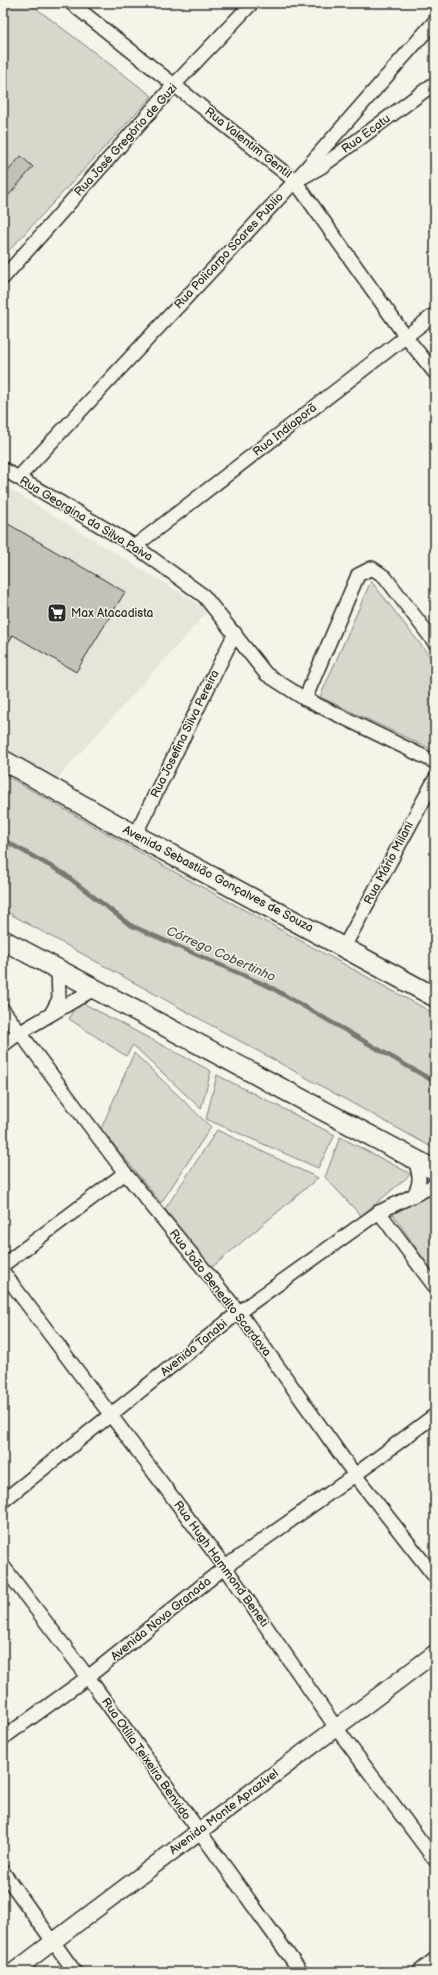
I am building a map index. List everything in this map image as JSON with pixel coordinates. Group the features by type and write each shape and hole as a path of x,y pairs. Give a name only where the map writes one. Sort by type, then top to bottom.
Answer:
{"main road":[{"name":"Avenida Sebastião Gonçalves de Souza","path":"3,760 135,835 435,997"},
{"path":"3,940 435,1170"}],"street":[{"name":"Rua Valentim Gentil","path":"71,3 295,180 406,337 435,373"},
{"name":"Rua José Gregório de Guzi","path":"3,278 174,85 252,3"},
{"name":"Rua Policarpo Soares Publio","path":"18,478 295,180 435,21"},
{"name":"Rua Ecatu","path":"295,180 321,167 435,83"},
{"name":"Rua Indiaporã","path":"135,546 435,314"},
{"name":"Rua Georgina da Silva Paiva","path":"3,470 135,546 204,596 235,633 266,674 305,699 435,762"},
{"path":"305,699 358,575 372,568 385,577 435,643"},
{"name":"Rua Josefina Silva Pereira","path":"135,835 235,633"},
{"name":"Rua Mário Milani","path":"344,947 435,779"},
{"path":"51,1014 59,999 58,970"},
{"path":"3,1045 19,1033 94,989"},
{"name":"Rua João Benedito Scardova","path":"3,1010 125,1172 239,1312 355,1475 435,1577"},
{"path":"414,1195 419,1186 419,1172 415,1159"},
{"path":"3,1265 125,1172"},
{"name":"Avenida Tanabi","path":"3,1501 239,1312 379,1212 435,1186"},
{"path":"379,1212 435,1287"},
{"name":"Rua Hugh Hammond Beneti","path":"3,1272 225,1567 336,1729 435,1860"},
{"name":"Avenida Nova Granada","path":"3,1738 88,1677 225,1567 355,1475 435,1415"},
{"name":"Rua Otília Teixeira Benvido","path":"3,1566 88,1677 301,1972"},
{"name":"Avenida Monte Aprazível","path":"13,1972 435,1653"},
{"path":"3,1872 75,1972"},
{"path":"420,1972 435,1959"}],"shaded area":[{"path":"3,3 29,3 152,96 3,257"},
{"path":"3,485 209,610 57,779 3,747"},
{"path":"371,581 435,663 435,751 320,697"},
{"path":"3,774 171,870 435,1014 435,1149 3,910"},
{"path":"77,1000 211,1071 201,1109 133,1045 126,1056 69,1019"},
{"path":"134,1053 211,1127 161,1203 101,1129"},
{"path":"217,1075 335,1135 318,1168 206,1119"},
{"path":"217,1130 318,1178 211,1268 165,1209"},
{"path":"340,1137 411,1174 361,1216 325,1177"},
{"path":"435,1189 435,1269 432,1272 391,1211"}],"building":[{"path":"21,156 33,167 3,202 3,177"},
{"name":"Max Atacadista","path":"3,521 125,592 76,672 13,635 3,651"}],"waterway":[{"name":"Córrego Cobertinho","path":"3,839 63,873 130,925 272,988 435,1082"}],"place":[{"name":"Max Atacadista","path":"57,613"}]}
